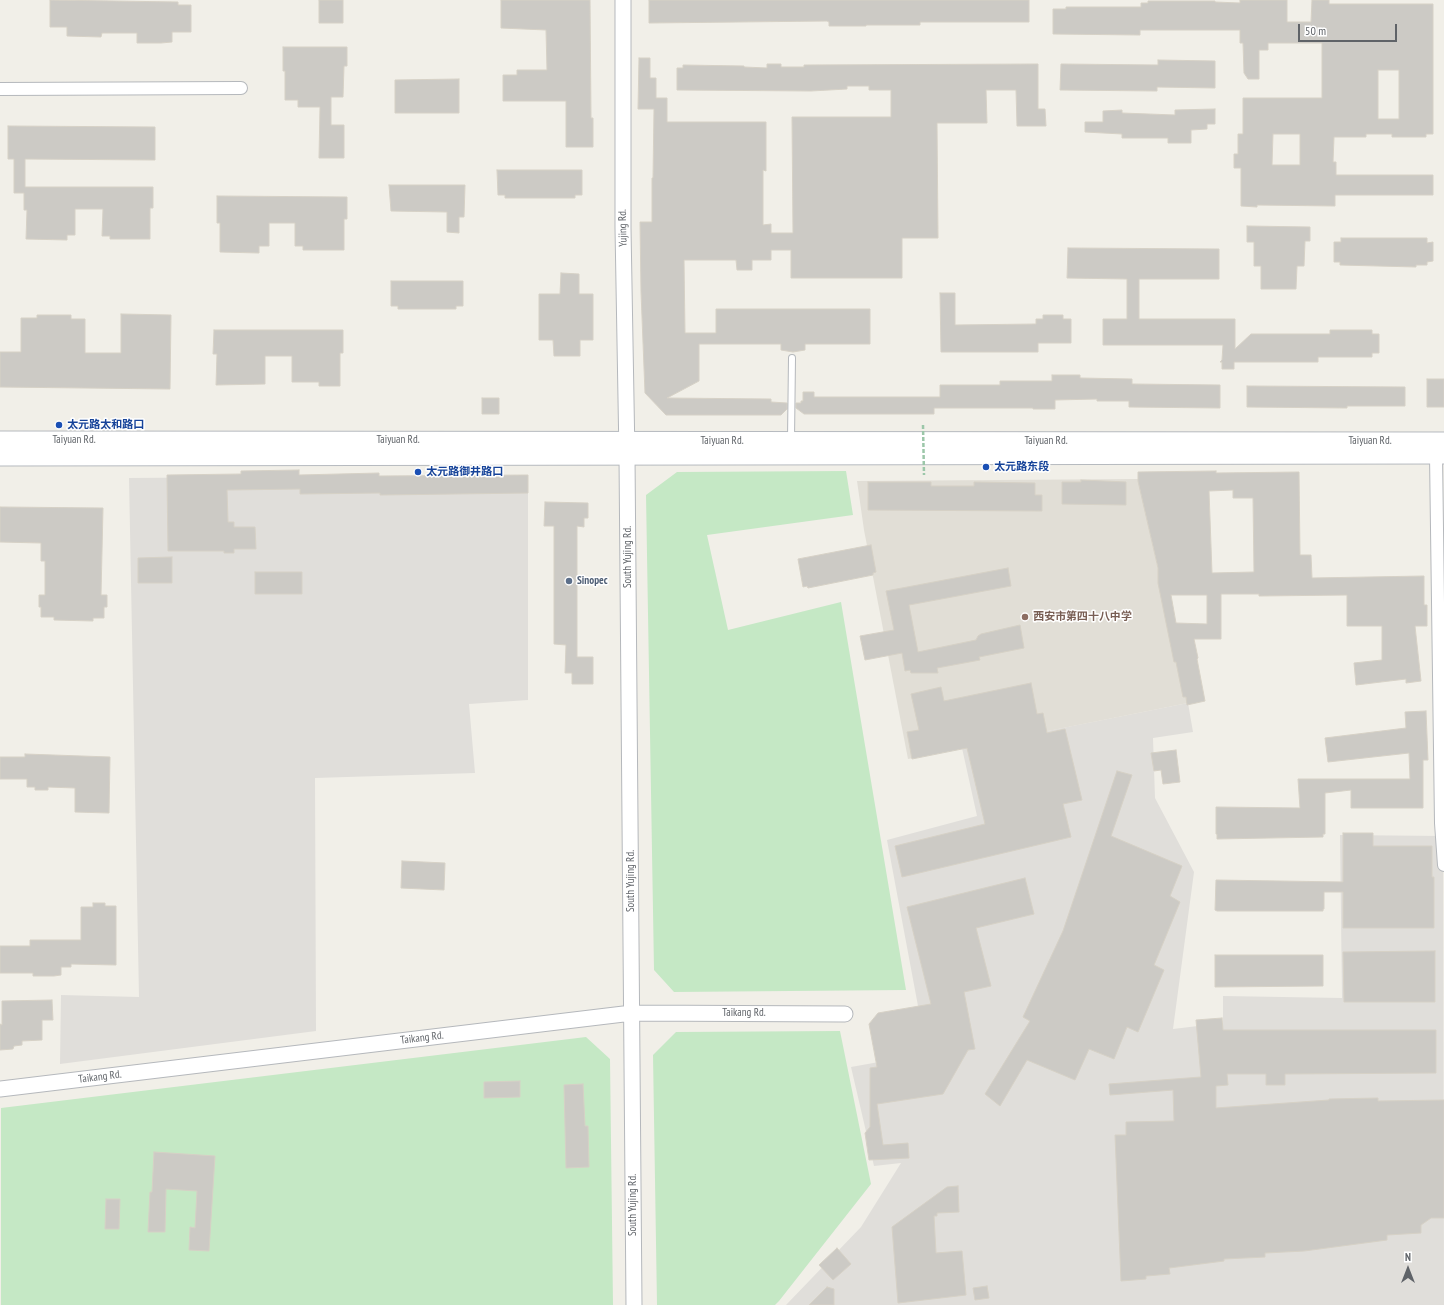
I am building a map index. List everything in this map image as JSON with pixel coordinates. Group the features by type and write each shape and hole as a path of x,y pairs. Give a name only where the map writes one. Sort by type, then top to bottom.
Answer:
{"main road":[{"name":"Taiyuan Rd.","path":"0,440 627,449 1442,450"},
{"name":"Taiyuan Rd.","path":"0,457 627,449 791,441 1442,450"}],"street":[{"name":"Yujing Rd.","path":"623,0 623,228 627,449"},
{"path":"0,89 241,88"},
{"name":"South Yujing Rd.","path":"627,449 634,1305"},
{"path":"1442,450 1441,823 1444,865"},
{"name":"Taikang Rd.","path":"0,1089 632,1012 845,1014"}],"lane":[{"path":"791,441 792,358"}],"path":[{"path":"923,425 924,475"}],"shaded area":[{"path":"528,475 528,700 469,704 475,773 315,778 316,1031 60,1064 61,995 139,997 129,478"},
{"name":"西安市第四十八中学","path":"1138,479 1188,703 908,759 864,530 857,481"},
{"path":"1188,703 1193,732 1153,738 1155,798 1194,872 1173,1029 1223,1023 1223,996 1342,998 1340,835 1443,836 1444,1305 786,1305 861,1227 901,1163 874,1166 851,1067 879,1062 872,1022 918,1006 887,840 977,816 962,748"}],"green space":[{"path":"846,471 853,515 707,535 728,630 841,602 906,990 674,992 654,970 646,495 677,472"},
{"path":"840,1031 871,1184 775,1305 657,1305 653,1055 676,1032"},
{"path":"586,1037 610,1059 613,1305 1,1305 1,1108"}],"building":[{"path":"50,0 178,2 178,5 191,5 191,32 172,32 172,42 161,43 137,43 137,33 102,33 101,37 67,36 67,27 50,27"},
{"path":"319,0 343,0 343,23 319,23"},
{"path":"501,0 590,0 591,118 593,118 593,147 566,147 566,101 503,101 503,75 517,75 517,70 547,70 546,30 501,28"},
{"path":"649,0 1029,0 1029,22 920,22 920,25 866,26 829,26 829,22 827,21 649,23"},
{"path":"1240,0 1287,0 1287,22 1311,22 1312,0 1329,0 1329,4 1433,4 1433,134 1426,134 1426,137 1392,137 1392,134 1366,134 1366,137 1334,137 1333,162 1336,162 1336,175 1433,175 1433,195 1335,195 1335,206 1241,206 1241,168 1234,168 1234,154 1238,154 1238,134 1243,134 1243,98 1322,98 1322,43 1268,43 1268,50 1259,50 1259,79 1248,79 1244,73 1243,43 1240,43 1240,30 1140,30 1140,35 1053,34 1053,9 1066,9 1066,7 1141,7 1141,3 1148,3 1148,1 1215,1 1240,3","holes":["1378,70 1399,70 1399,119 1378,119","1273,134 1300,134 1300,165 1272,165"]},
{"path":"283,47 347,47 347,66 344,66 343,97 331,97 331,125 344,125 344,158 319,158 320,107 298,107 298,100 285,100"},
{"path":"639,58 650,58 650,78 656,78 656,98 667,98 667,122 766,122 766,171 763,170 763,225 771,224 771,233 793,233 792,117 891,117 891,90 869,90 869,86 847,86 847,89 811,91 677,90 677,68 683,68 683,65 767,68 767,64 781,64 781,67 804,67 804,65 1038,64 1038,109 1045,109 1046,126 1017,126 1016,90 986,90 987,123 937,123 938,238 902,238 902,278 791,278 791,250 771,250 771,260 752,260 752,270 737,270 736,260 684,260 685,333 716,333 716,309 870,309 870,344 805,344 805,350 793,352 781,350 781,344 699,344 699,381 667,398 771,399 771,402 787,403 787,409 781,415 666,415 645,393 640,222 652,222 654,109 638,109"},
{"path":"1158,60 1215,61 1215,88 1157,87 1157,91 1060,90 1061,64 1158,65"},
{"path":"459,79 459,113 395,113 395,80"},
{"path":"1215,109 1215,124 1207,124 1207,129 1191,130 1191,143 1168,143 1168,138 1122,138 1122,134 1085,132 1085,122 1103,122 1103,111 1122,110 1122,113 1175,115 1175,110"},
{"path":"8,126 155,127 155,160 25,159 25,187 153,187 153,208 150,208 150,239 110,239 110,236 102,236 103,209 75,209 75,235 67,235 67,240 26,239 27,210 24,210 24,193 14,193 14,159 8,159"},
{"path":"497,170 582,170 582,195 575,195 575,198 505,198 505,195 498,195"},
{"path":"389,185 465,185 464,217 459,217 459,233 447,232 447,212 391,211"},
{"path":"217,196 347,197 347,219 344,219 344,250 303,250 303,246 295,246 295,223 269,223 269,246 259,246 259,253 220,252 220,223 217,223"},
{"path":"1247,226 1310,227 1310,241 1305,241 1304,266 1297,266 1296,289 1261,289 1261,266 1254,266 1254,242 1247,242"},
{"path":"1341,238 1427,238 1427,243 1433,242 1433,261 1427,262 1427,265 1416,265 1416,267 1340,265 1340,262 1334,262 1334,242 1341,242"},
{"path":"1068,248 1219,249 1219,279 1139,279 1139,319 1235,319 1235,349 1251,334 1330,334 1330,330 1372,330 1372,334 1379,334 1379,353 1372,353 1372,357 1318,357 1318,362 1234,362 1234,369 1222,369 1222,362 1220,362 1222,360 1223,345 1103,345 1103,319 1127,319 1127,279 1067,278"},
{"path":"561,273 579,274 579,294 593,294 593,340 580,340 580,356 554,356 553,340 539,340 539,294 560,294"},
{"path":"391,281 463,281 463,306 456,306 456,309 398,309 398,306 391,306"},
{"path":"940,293 955,293 955,325 1036,324 1036,319 1043,319 1043,315 1063,315 1063,319 1071,319 1071,343 1038,343 1038,352 941,352"},
{"path":"121,314 171,315 170,389 0,387 0,352 21,352 21,318 37,318 37,315 71,315 71,319 85,319 85,353 121,353"},
{"path":"214,330 343,330 343,353 340,353 340,386 319,386 319,382 292,382 292,356 265,356 265,384 216,385 217,354 213,354"},
{"path":"1052,375 1080,375 1080,378 1132,379 1132,384 1220,385 1220,408 1129,407 1129,401 1097,401 1097,399 1055,400 1055,409 934,408 934,414 804,414 796,408 796,403 801,403 801,401 803,401 803,392 814,392 814,397 940,397 940,385 1000,385 1000,381 1052,381"},
{"path":"1427,379 1444,379 1444,407 1427,407"},
{"path":"1247,386 1405,387 1405,406 1347,406 1347,408 1247,407"},
{"path":"482,398 499,398 499,414 482,414"},
{"path":"299,470 299,475 379,473 379,476 528,475 528,493 380,495 380,493 300,494 300,489 227,490 228,522 234,522 234,527 255,527 256,549 234,549 234,553 224,553 224,551 168,551 167,475 241,474 241,471"},
{"path":"1138,472 1299,472 1300,555 1311,555 1312,578 1424,576 1424,605 1427,605 1427,626 1415,626 1421,681 1406,683 1406,679 1356,685 1354,663 1382,660 1382,626 1347,626 1347,595 1259,596 1259,594 1221,594 1221,639 1194,639 1205,701 1187,705 1186,697 1183,697 1176,662 1174,662 1158,583 1158,568 1138,481","holes":["1233,490 1233,498 1253,498 1254,572 1212,573 1209,491","1171,595 1207,595 1207,624 1176,623"]},
{"path":"1081,480 1126,482 1126,505 1062,504 1062,482 1081,482"},
{"path":"868,482 931,482 931,486 974,486 974,482 1035,483 1035,495 1042,495 1042,511 868,510"},
{"path":"545,502 588,503 588,518 584,518 584,527 577,526 577,657 593,657 593,684 572,684 572,673 565,673 566,645 554,644 554,526 544,526"},
{"path":"0,507 103,508 101,595 107,595 107,607 104,607 104,618 93,618 93,621 54,620 54,617 41,617 39,595 45,595 45,561 41,561 41,543 0,542"},
{"path":"871,545 876,572 873,573 873,575 808,588 807,586 803,587 798,559"},
{"path":"172,557 172,583 138,583 138,558"},
{"path":"1008,568 1011,586 909,605 918,652 976,640 981,634 1020,625 1024,648 979,657 980,660 937,668 938,673 911,673 910,670 905,671 902,653 865,660 860,636 894,630 886,591"},
{"path":"255,572 302,572 302,594 255,594"},
{"path":"1031,683 1037,714 1043,713 1047,733 1065,729 1082,800 1063,804 1071,837 902,877 895,846 985,824 967,748 912,759 907,732 919,730 911,694 941,687 944,701"},
{"path":"1426,711 1428,760 1423,760 1423,808 1351,808 1351,790 1325,793 1325,834 1323,834 1323,837 1217,839 1216,807 1300,808 1298,779 1410,779 1409,753 1328,762 1325,738 1406,728 1405,712"},
{"path":"1176,750 1180,782 1163,784 1161,770 1154,771 1151,753"},
{"path":"25,754 110,757 109,813 75,812 75,788 48,787 48,790 35,790 35,787 27,787 27,779 0,779 0,757 25,757"},
{"path":"1117,771 1132,775 1111,836 1182,866 1170,896 1180,902 1154,965 1164,970 1138,1032 1127,1027 1114,1059 1089,1049 1075,1080 1027,1060 1000,1106 985,1094 1030,1021 1023,1017 1063,931"},
{"path":"1343,833 1373,833 1373,846 1432,846 1432,877 1434,877 1434,928 1343,928 1343,892 1324,892 1323,911 1215,910 1216,880 1343,882"},
{"path":"402,861 445,863 444,890 401,888"},
{"path":"1025,878 1034,914 976,928 991,986 964,992 975,1049 968,1050 943,1094 877,1104 883,1145 908,1143 909,1158 869,1160 865,1133 870,1127 870,1068 877,1067 869,1024 878,1013 931,1004 907,907"},
{"path":"93,903 105,903 105,906 116,906 116,965 71,964 71,967 61,967 61,975 54,976 33,976 33,973 0,973 0,946 30,946 30,940 81,940 81,907 93,907"},
{"path":"1435,951 1435,1002 1344,1002 1343,952"},
{"path":"1215,955 1323,955 1323,986 1215,987"},
{"path":"52,1000 53,1020 42,1020 42,1040 22,1041 22,1045 14,1046 13,1049 0,1050 2,1001"},
{"path":"1222,1018 1223,1030 1436,1030 1436,1073 1285,1074 1285,1085 1266,1085 1266,1074 1227,1074 1228,1085 1216,1086 1216,1108 1329,1099 1378,1098 1378,1101 1444,1100 1444,1218 1431,1218 1421,1225 1421,1233 1387,1235 1387,1240 1304,1251 1265,1253 1265,1257 1224,1259 1224,1261 1169,1268 1170,1274 1146,1276 1146,1279 1121,1281 1115,1135 1126,1135 1126,1122 1174,1121 1173,1090 1110,1095 1109,1084 1201,1077 1196,1020"},
{"path":"520,1081 520,1097 484,1098 484,1082"},
{"path":"583,1084 585,1126 588,1126 589,1167 566,1168 564,1085"},
{"path":"154,1152 215,1156 209,1251 189,1250 190,1227 195,1228 197,1191 166,1189 165,1232 148,1232"},
{"path":"958,1186 959,1212 937,1213 937,1216 934,1216 936,1253 962,1251 966,1295 898,1303 892,1227 947,1187"},
{"path":"106,1199 120,1199 119,1229 105,1229"},
{"path":"837,1248 851,1264 833,1280 819,1265"},
{"path":"987,1286 989,1298 975,1300 973,1288"},
{"path":"827,1287 834,1289 834,1305 809,1305"}],"place":[{"name":"太元路太和路口","path":"59,425"},
{"name":"太元路东段","path":"986,467"},
{"name":"太元路御井路口","path":"418,472"},
{"name":"Sinopec","path":"569,581"},
{"name":"西安市第四十八中学","path":"1025,617"}]}
